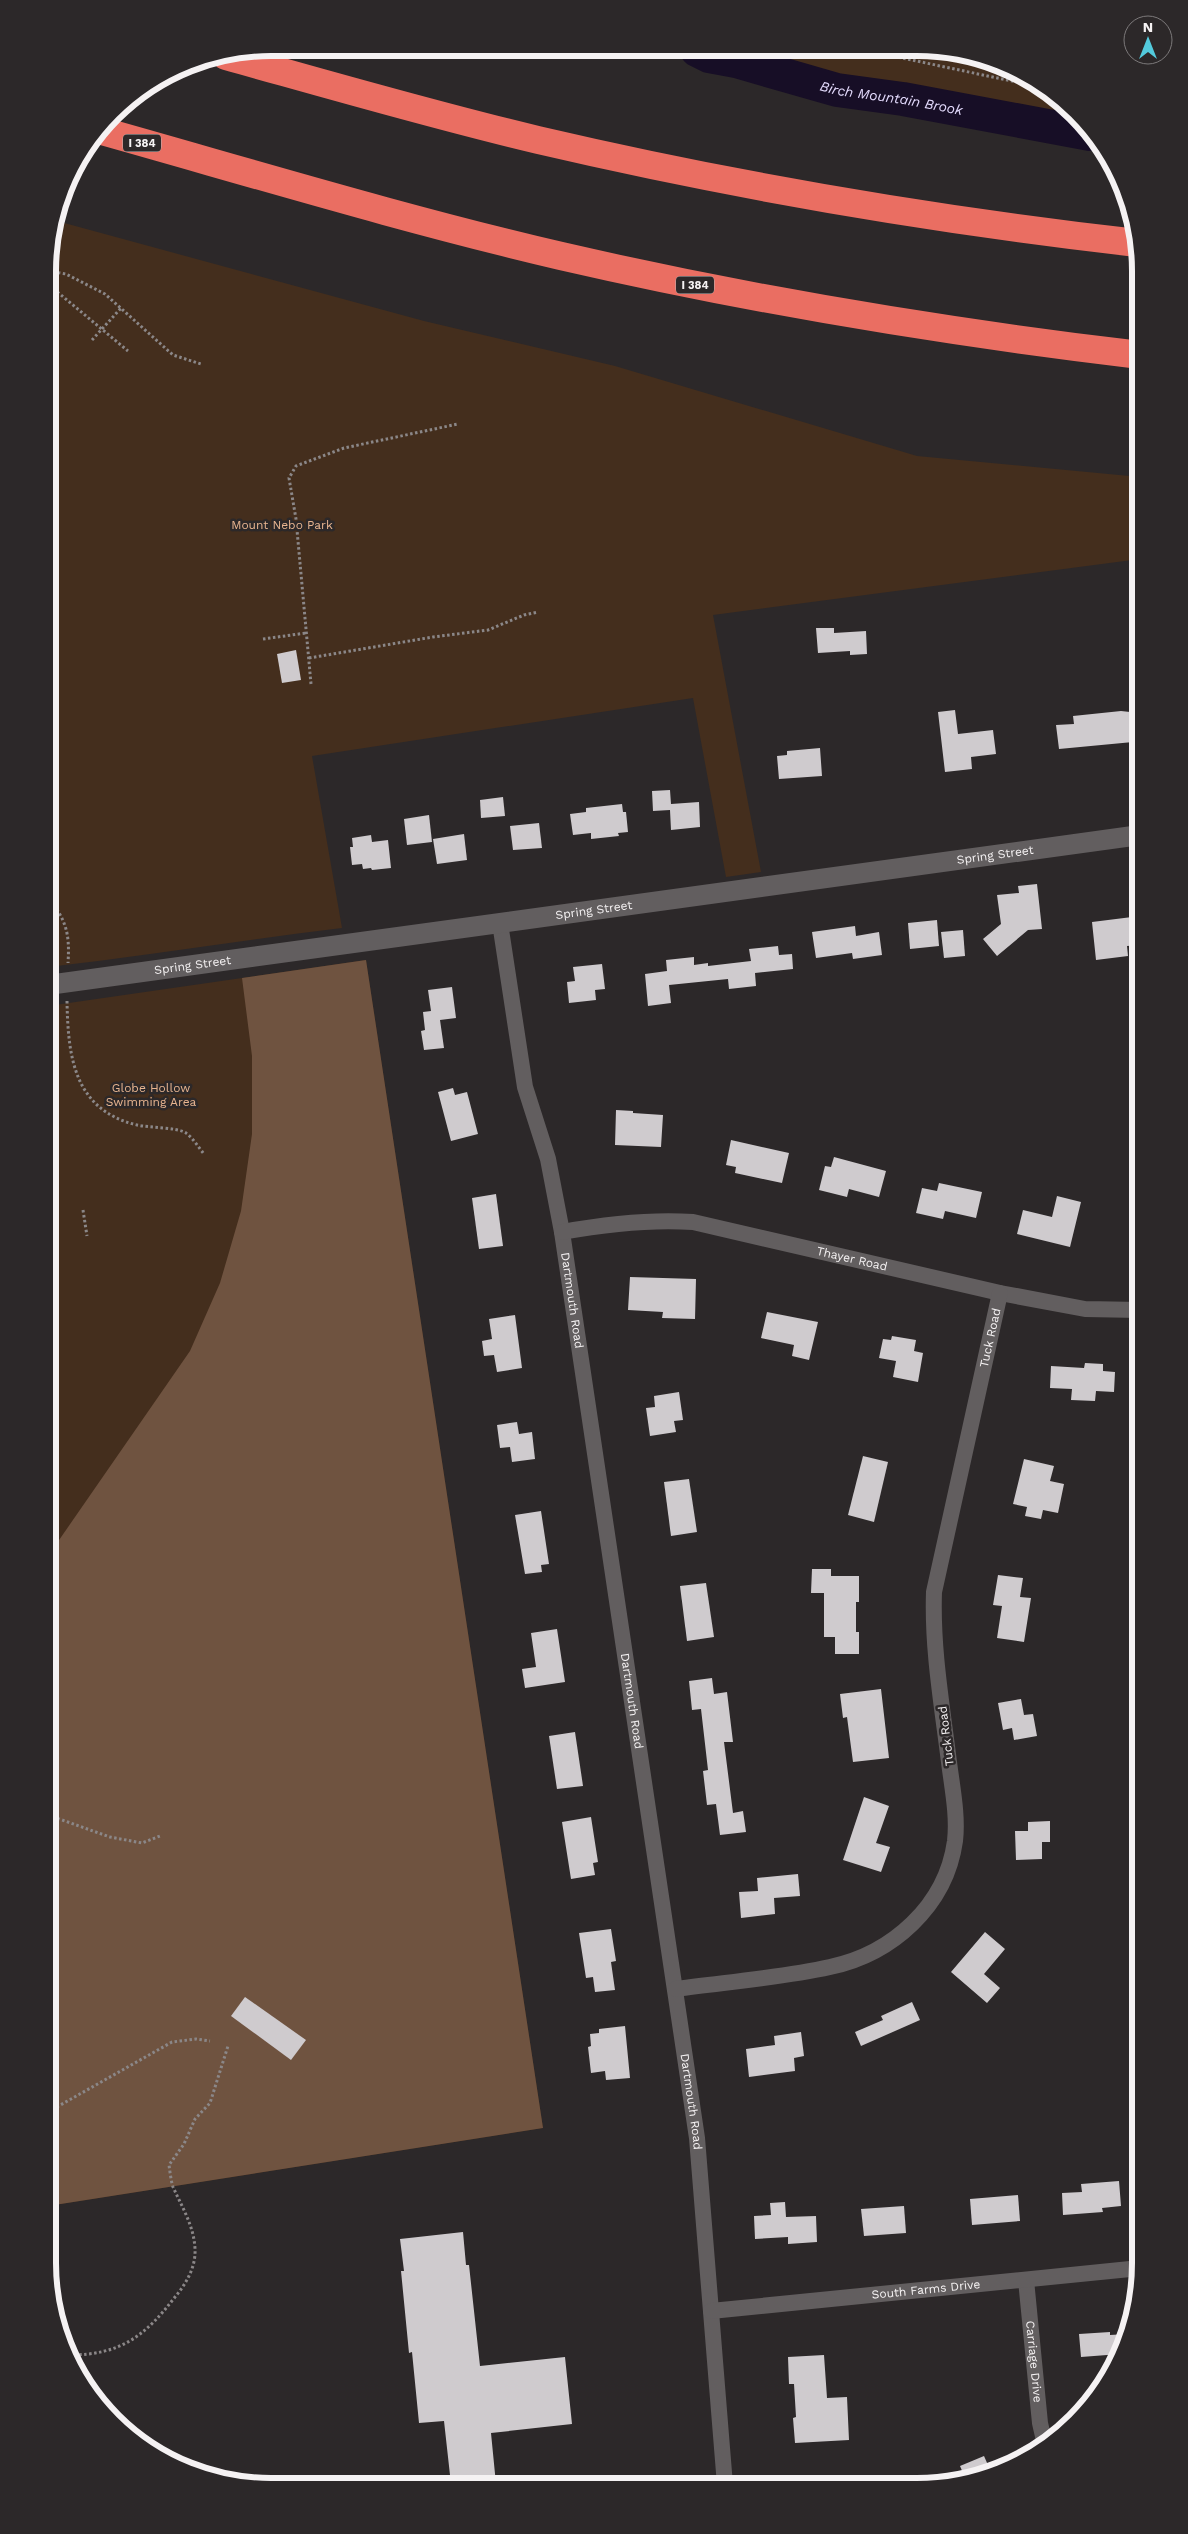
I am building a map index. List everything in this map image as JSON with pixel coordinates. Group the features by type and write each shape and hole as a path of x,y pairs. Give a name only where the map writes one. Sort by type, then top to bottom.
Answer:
{"highway":[{"path":"236,59 488,128 691,173 903,211 1025,230 1130,242"},
{"name":"I 384","path":"108,133 496,240 704,287 867,316 1132,353"}],"street":[{"name":"Spring Street","path":"57,984 1132,836"},
{"name":"Dartmouth Road","path":"500,923 525,1087 548,1159 562,1232 676,1989 701,2166 724,2478"},
{"name":"Thayer Road","path":"562,1232 608,1224 659,1220 693,1222 1000,1293 1085,1310 1132,1310"},
{"name":"Tuck Road","path":"676,1989 831,1967 872,1954 906,1931 932,1903 946,1874 955,1840 954,1802 933,1632 934,1592 1000,1293"},
{"name":"South Farms Drive","path":"711,2311 1132,2269"},
{"name":"Carriage Drive","path":"1026,2280 1040,2422 1043,2436"}],"path":[{"path":"893,56 1018,81"},
{"path":"56,272 66,274 105,294 122,307 174,355 201,364"},
{"path":"56,291 128,351"},
{"path":"92,340 122,307"},
{"path":"311,684 296,519 289,478 292,470 296,466 344,448 458,424"},
{"path":"309,658 432,637 488,630 524,614 538,612"},
{"path":"263,639 306,633"},
{"path":"56,907 63,916 69,942 57,984 76,1075 90,1100 114,1117 137,1125 186,1133 204,1154"},
{"path":"83,1210 86,1236"},
{"path":"56,1818 110,1837 142,1843 160,1836"},
{"path":"56,2107 172,2042 196,2039 210,2041"},
{"path":"77,2355 90,2355 118,2347 141,2336 163,2313 188,2281 195,2249 185,2208 173,2186 169,2165 184,2144 195,2119 210,2103 228,2046"}],"green space":[{"path":"666,56 917,56 959,60 1012,78 1048,101 1068,118 1003,113 840,84 737,70 698,60"},
{"name":"Mount Nebo Park","path":"62,222 424,321 615,366 917,456 1132,476 1132,560 713,615 761,872 726,877 693,698 312,756 342,928 56,966 56,271"},
{"name":"Globe Hollow Swimming Area","path":"366,960 543,2128 56,2205 56,1005"}],"shaded area":[{"path":"366,960 543,2128 56,2205 56,1544 190,1351 220,1283 241,1211 252,1134 252,1056 242,978"}],"building":[{"path":"816,628 834,628 834,633 866,631 867,654 850,655 850,651 818,653"},
{"path":"296,650 301,680 282,683 277,654"},
{"path":"955,710 958,734 993,730 996,754 971,757 972,769 945,772 938,712"},
{"path":"1121,711 1130,712 1132,742 1059,749 1056,725 1074,724 1073,716"},
{"path":"820,748 822,776 779,779 777,756 787,755 787,751"},
{"path":"670,790 671,804 699,802 700,827 671,830 670,810 653,811 652,791"},
{"path":"503,797 505,816 481,818 480,800"},
{"path":"622,804 623,812 626,812 628,832 618,833 619,836 591,839 591,833 573,835 570,814 586,812 586,808"},
{"path":"429,815 432,842 407,845 404,819"},
{"path":"539,823 542,848 513,850 510,826"},
{"path":"464,834 467,860 437,864 433,839"},
{"path":"371,835 372,842 388,840 391,868 372,870 371,868 363,869 362,864 352,865 350,847 353,847 352,838"},
{"path":"1037,884 1042,929 1028,930 997,956 983,939 1001,924 997,895 1019,893 1018,886"},
{"path":"1132,917 1132,946 1127,946 1128,956 1096,960 1092,922"},
{"path":"937,920 939,946 910,949 908,923"},
{"path":"855,926 856,936 879,932 882,955 853,959 852,953 816,958 812,932"},
{"path":"963,930 965,956 944,958 941,932"},
{"path":"778,946 779,955 792,954 793,969 755,973 756,986 729,989 728,979 669,985 671,1003 648,1006 645,974 667,971 666,960 694,957 694,965 708,963 708,966 751,961 749,949"},
{"path":"602,964 605,989 595,990 596,1000 569,1003 567,982 575,981 573,967"},
{"path":"452,987 456,1018 440,1020 444,1048 424,1050 421,1031 425,1030 423,1012 431,1011 428,990"},
{"path":"453,1088 455,1095 467,1092 478,1134 451,1141 438,1092"},
{"path":"616,1110 663,1115 661,1147 615,1145"},
{"path":"731,1140 789,1153 782,1183 735,1173 736,1167 726,1165"},
{"path":"834,1157 886,1171 879,1197 849,1189 847,1197 819,1190 825,1166 831,1167"},
{"path":"939,1183 982,1192 976,1218 945,1211 943,1219 916,1213 922,1188 937,1191"},
{"path":"496,1194 503,1246 479,1249 472,1198"},
{"path":"1057,1196 1081,1202 1070,1247 1017,1234 1023,1210 1052,1217"},
{"path":"630,1277 696,1279 695,1319 662,1318 663,1312 628,1310"},
{"path":"767,1312 818,1322 809,1360 792,1356 794,1345 761,1338"},
{"path":"515,1315 522,1368 497,1372 494,1355 484,1356 482,1341 492,1339 489,1319"},
{"path":"892,1336 916,1340 914,1351 923,1353 918,1382 893,1377 896,1361 879,1358 883,1339 891,1340"},
{"path":"1085,1363 1103,1364 1103,1371 1115,1372 1114,1392 1096,1391 1095,1401 1071,1400 1072,1389 1050,1388 1051,1366 1084,1368"},
{"path":"679,1392 683,1420 674,1421 676,1432 650,1436 646,1408 655,1407 654,1396"},
{"path":"517,1422 519,1434 532,1432 535,1459 512,1462 510,1447 500,1448 497,1425"},
{"path":"863,1456 888,1462 874,1522 848,1515"},
{"path":"1024,1459 1054,1466 1050,1481 1064,1484 1058,1513 1043,1510 1041,1519 1025,1516 1027,1507 1013,1504"},
{"path":"689,1479 697,1532 671,1536 664,1482"},
{"path":"541,1511 549,1564 541,1565 542,1572 525,1574 515,1515"},
{"path":"812,1569 831,1569 831,1576 859,1576 859,1602 856,1602 856,1632 859,1632 859,1654 835,1654 835,1637 824,1637 824,1593 811,1593"},
{"path":"998,1575 1023,1578 1020,1597 1031,1598 1024,1642 997,1638 1002,1606 993,1605"},
{"path":"706,1583 714,1637 687,1641 680,1586"},
{"path":"557,1629 565,1682 525,1688 522,1669 536,1667 531,1633"},
{"path":"712,1678 714,1694 727,1692 733,1742 724,1742 733,1813 743,1811 746,1832 720,1835 716,1804 707,1805 703,1771 708,1770 701,1709 692,1710 689,1681"},
{"path":"881,1689 889,1758 853,1762 847,1717 843,1718 840,1694"},
{"path":"1021,1699 1024,1715 1033,1714 1037,1736 1014,1740 1012,1728 1003,1730 998,1703"},
{"path":"575,1732 583,1786 557,1789 549,1736"},
{"path":"864,1797 889,1806 876,1843 890,1847 881,1872 843,1860"},
{"path":"591,1817 598,1862 593,1863 595,1875 571,1879 562,1822"},
{"path":"1050,1821 1050,1842 1042,1842 1042,1859 1016,1860 1015,1831 1028,1831 1028,1822"},
{"path":"798,1874 800,1896 774,1898 775,1914 741,1918 739,1892 758,1891 757,1878"},
{"path":"611,1929 616,1961 611,1962 615,1990 595,1992 593,1977 586,1978 579,1933"},
{"path":"985,1932 1005,1949 984,1974 1000,1988 987,2003 951,1972"},
{"path":"245,1997 306,2040 291,2060 231,2016"},
{"path":"912,2002 920,2020 861,2046 855,2032 883,2020 881,2016"},
{"path":"625,2026 630,2078 606,2080 605,2071 591,2073 588,2047 591,2046 590,2034 599,2033 599,2029"},
{"path":"801,2032 804,2056 794,2058 795,2071 749,2077 746,2049 775,2045 774,2036"},
{"path":"1119,2181 1121,2206 1102,2208 1103,2212 1063,2215 1062,2193 1082,2192 1081,2184"},
{"path":"1018,2195 1020,2221 972,2225 970,2199"},
{"path":"785,2202 786,2217 816,2216 817,2242 788,2244 788,2237 755,2239 754,2216 771,2215 770,2203"},
{"path":"904,2206 906,2233 864,2236 861,2209"},
{"path":"463,2232 466,2265 469,2265 480,2366 565,2357 572,2424 491,2433 495,2478 450,2478 444,2421 419,2423 412,2352 409,2353 401,2271 404,2271 400,2239"},
{"path":"1110,2332 1110,2335 1119,2334 1111,2355 1081,2357 1079,2334"},
{"path":"824,2355 827,2398 847,2397 849,2440 795,2443 793,2418 796,2417 794,2384 789,2384 788,2357"},
{"path":"984,2456 988,2465 963,2473 960,2466"}],"waterway":[{"name":"Birch Mountain Brook","path":"709,56 736,61 837,90 903,99 1080,132"}]}
